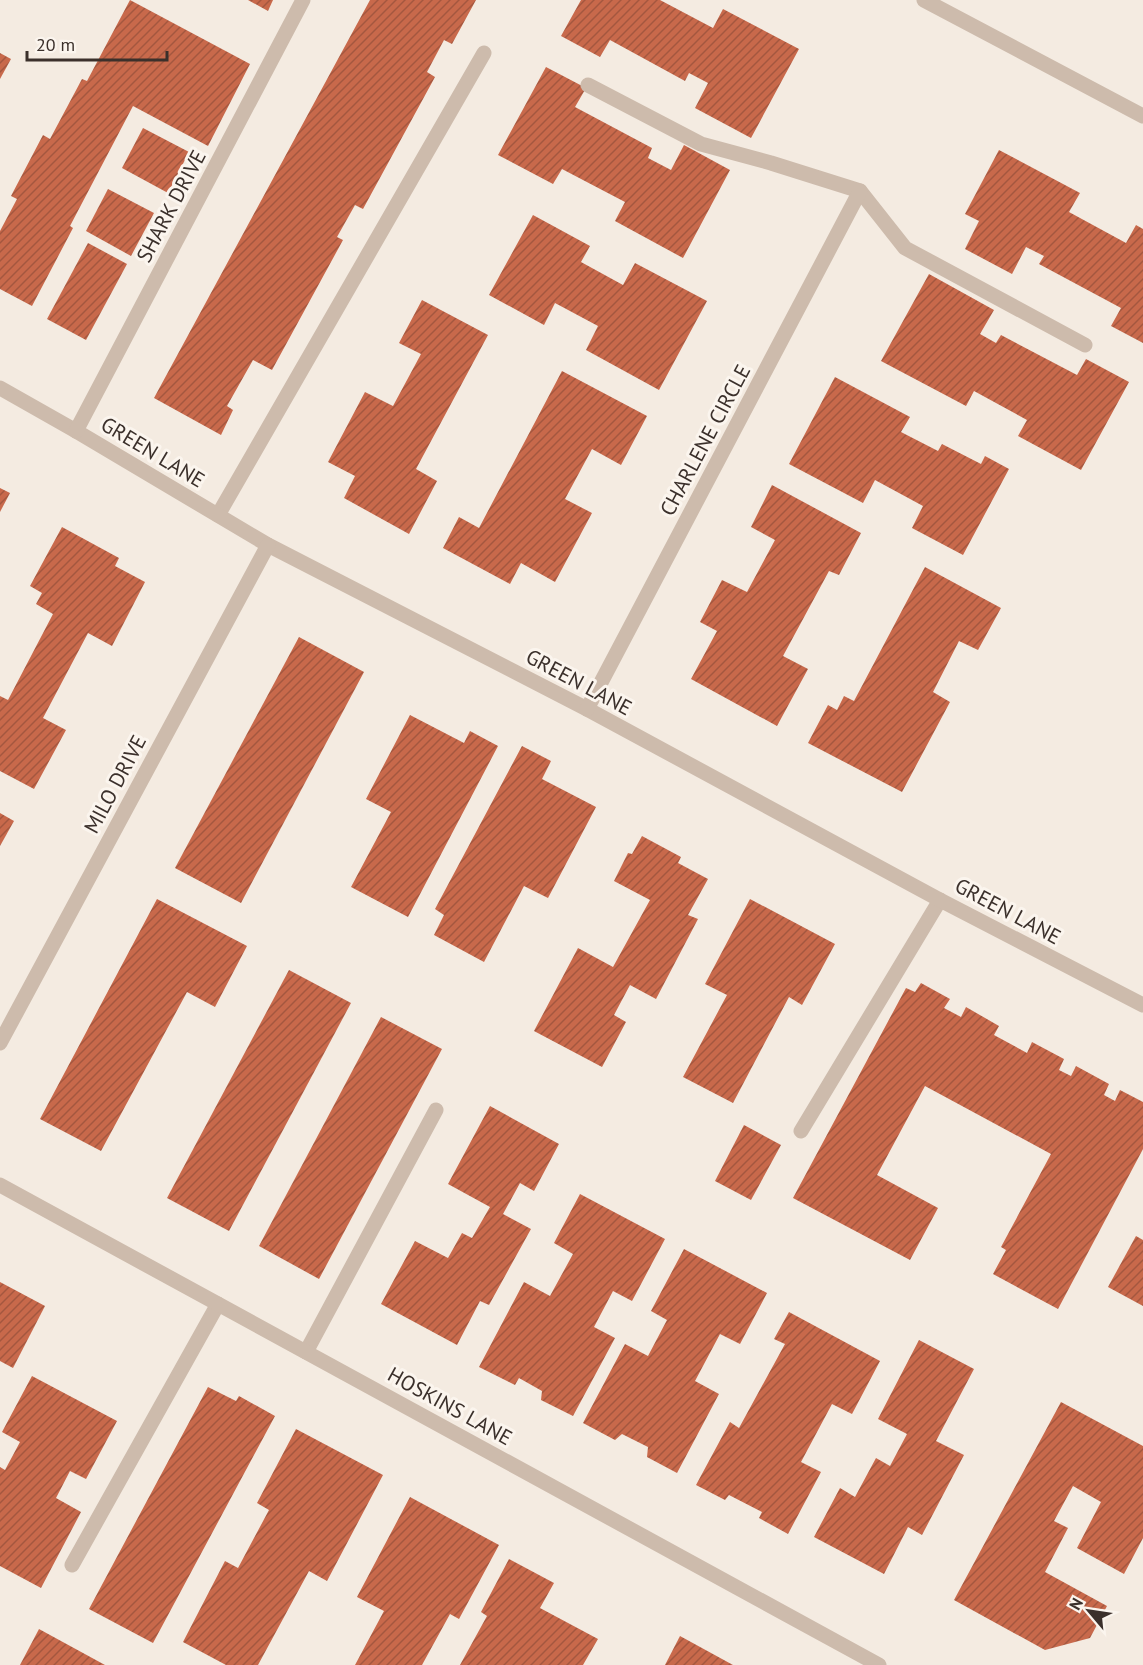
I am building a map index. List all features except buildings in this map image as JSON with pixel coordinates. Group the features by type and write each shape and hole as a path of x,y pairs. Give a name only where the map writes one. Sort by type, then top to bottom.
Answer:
{"street":[{"name":"SHARK DRIVE","path":"76,431 303,0"},
{"path":"924,0 1143,116"},
{"path":"218,515 484,53"},
{"path":"588,85 701,144 860,191 905,248 1085,345"},
{"name":"CHARLENE CIRCLE","path":"587,709 860,191"},
{"name":"GREEN LANE","path":"0,388 268,545 587,709 940,900 1143,1005"},
{"name":"MILO DRIVE","path":"0,1043 268,545"},
{"path":"801,1131 940,900"},
{"path":"306,1352 436,1110"},
{"name":"HOSKINS LANE","path":"0,1185 879,1665"},
{"path":"72,1565 218,1304"}]}
